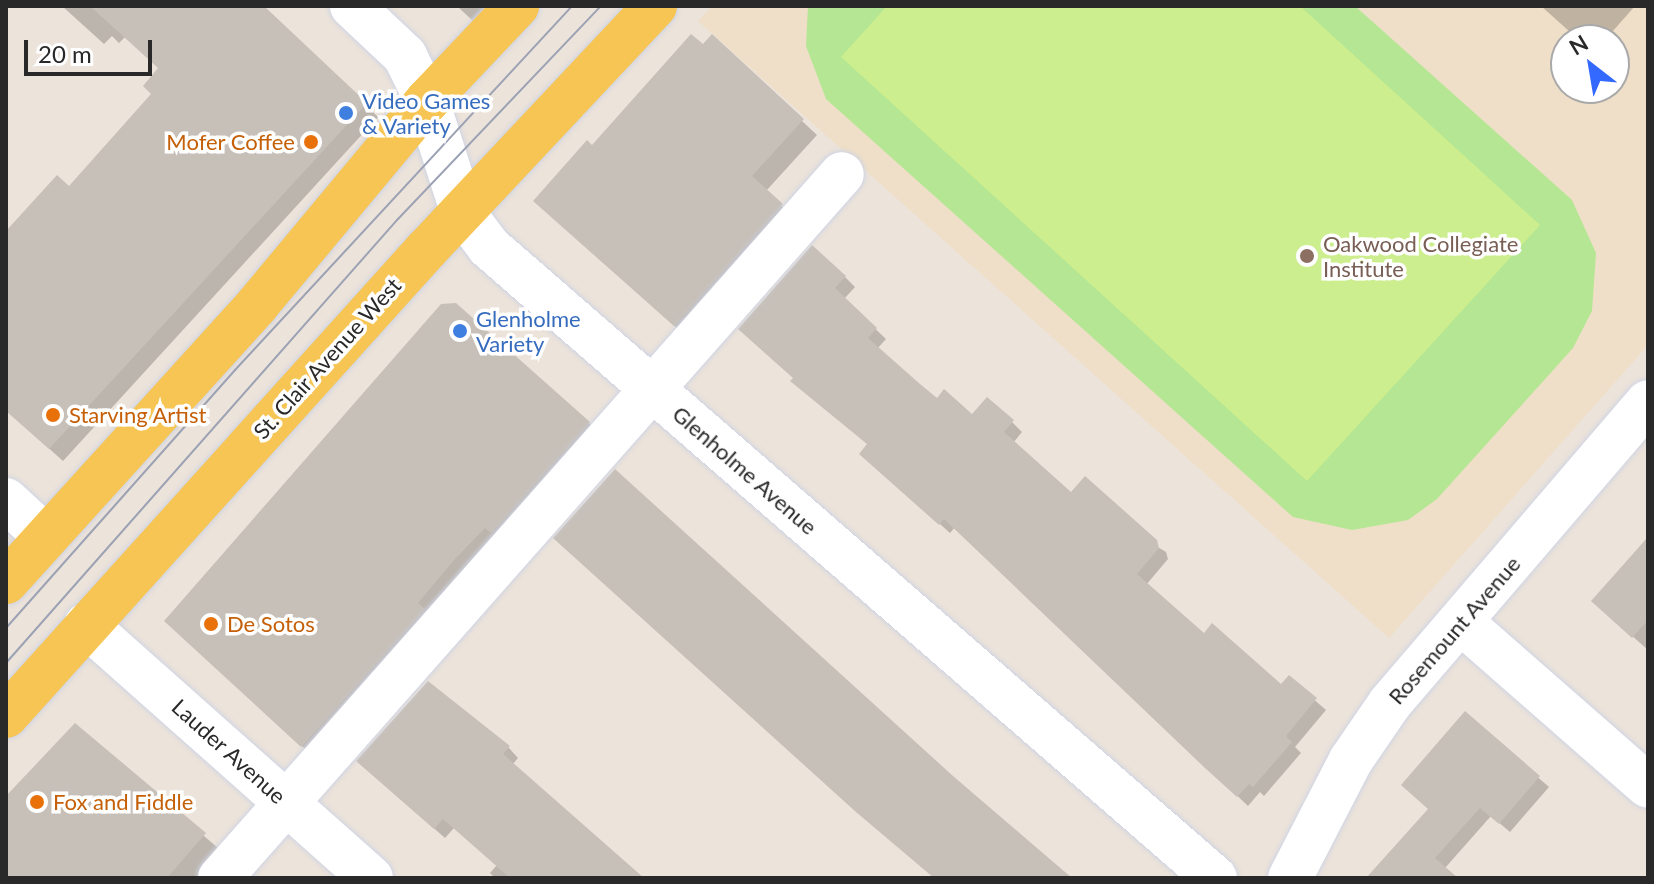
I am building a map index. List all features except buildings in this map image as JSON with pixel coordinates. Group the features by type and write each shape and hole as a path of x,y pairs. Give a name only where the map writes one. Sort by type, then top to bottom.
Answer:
{"main road":[{"path":"6,582 257,305 427,101 517,6"},
{"name":"St. Clair Avenue West","path":"6,716 462,211 655,6"}],"street":[{"name":"Glenholme Avenue","path":"352,6 405,56 427,101 462,211 489,247 1215,878"},
{"path":"220,878 842,174"},
{"name":"Rosemount Avenue","path":"1290,878 1351,760 1390,703 1462,623 1648,402"},
{"path":"6,500 46,537"},
{"path":"1462,623 1648,786"},
{"name":"Lauder Avenue","path":"86,625 371,878"}],"shaded area":[{"name":"Oakwood Collegiate Institute","path":"712,6 1648,6 1648,345 1389,638 698,21"}],"green space":[{"name":"Oakwood Collegiate Institute","path":"808,6 1355,6 1572,200 1596,253 1592,311 1573,348 1437,499 1408,520 1352,530 1293,517 826,99 806,46"},
{"path":"887,6 1300,6 1540,225 1307,481 841,57"}],"tram line":[{"path":"6,628 235,370 572,6"},
{"path":"6,663 398,219 601,6"}],"place":[{"name":"Video Games & Variety","path":"346,113"},
{"name":"Mofer Coffee","path":"311,142"},
{"name":"Oakwood Collegiate Institute","path":"1307,256"},
{"name":"Glenholme Variety","path":"460,331"},
{"name":"Starving Artist","path":"53,415"},
{"name":"De Sotos","path":"211,624"},
{"name":"Fox and Fiddle","path":"37,802"}]}
